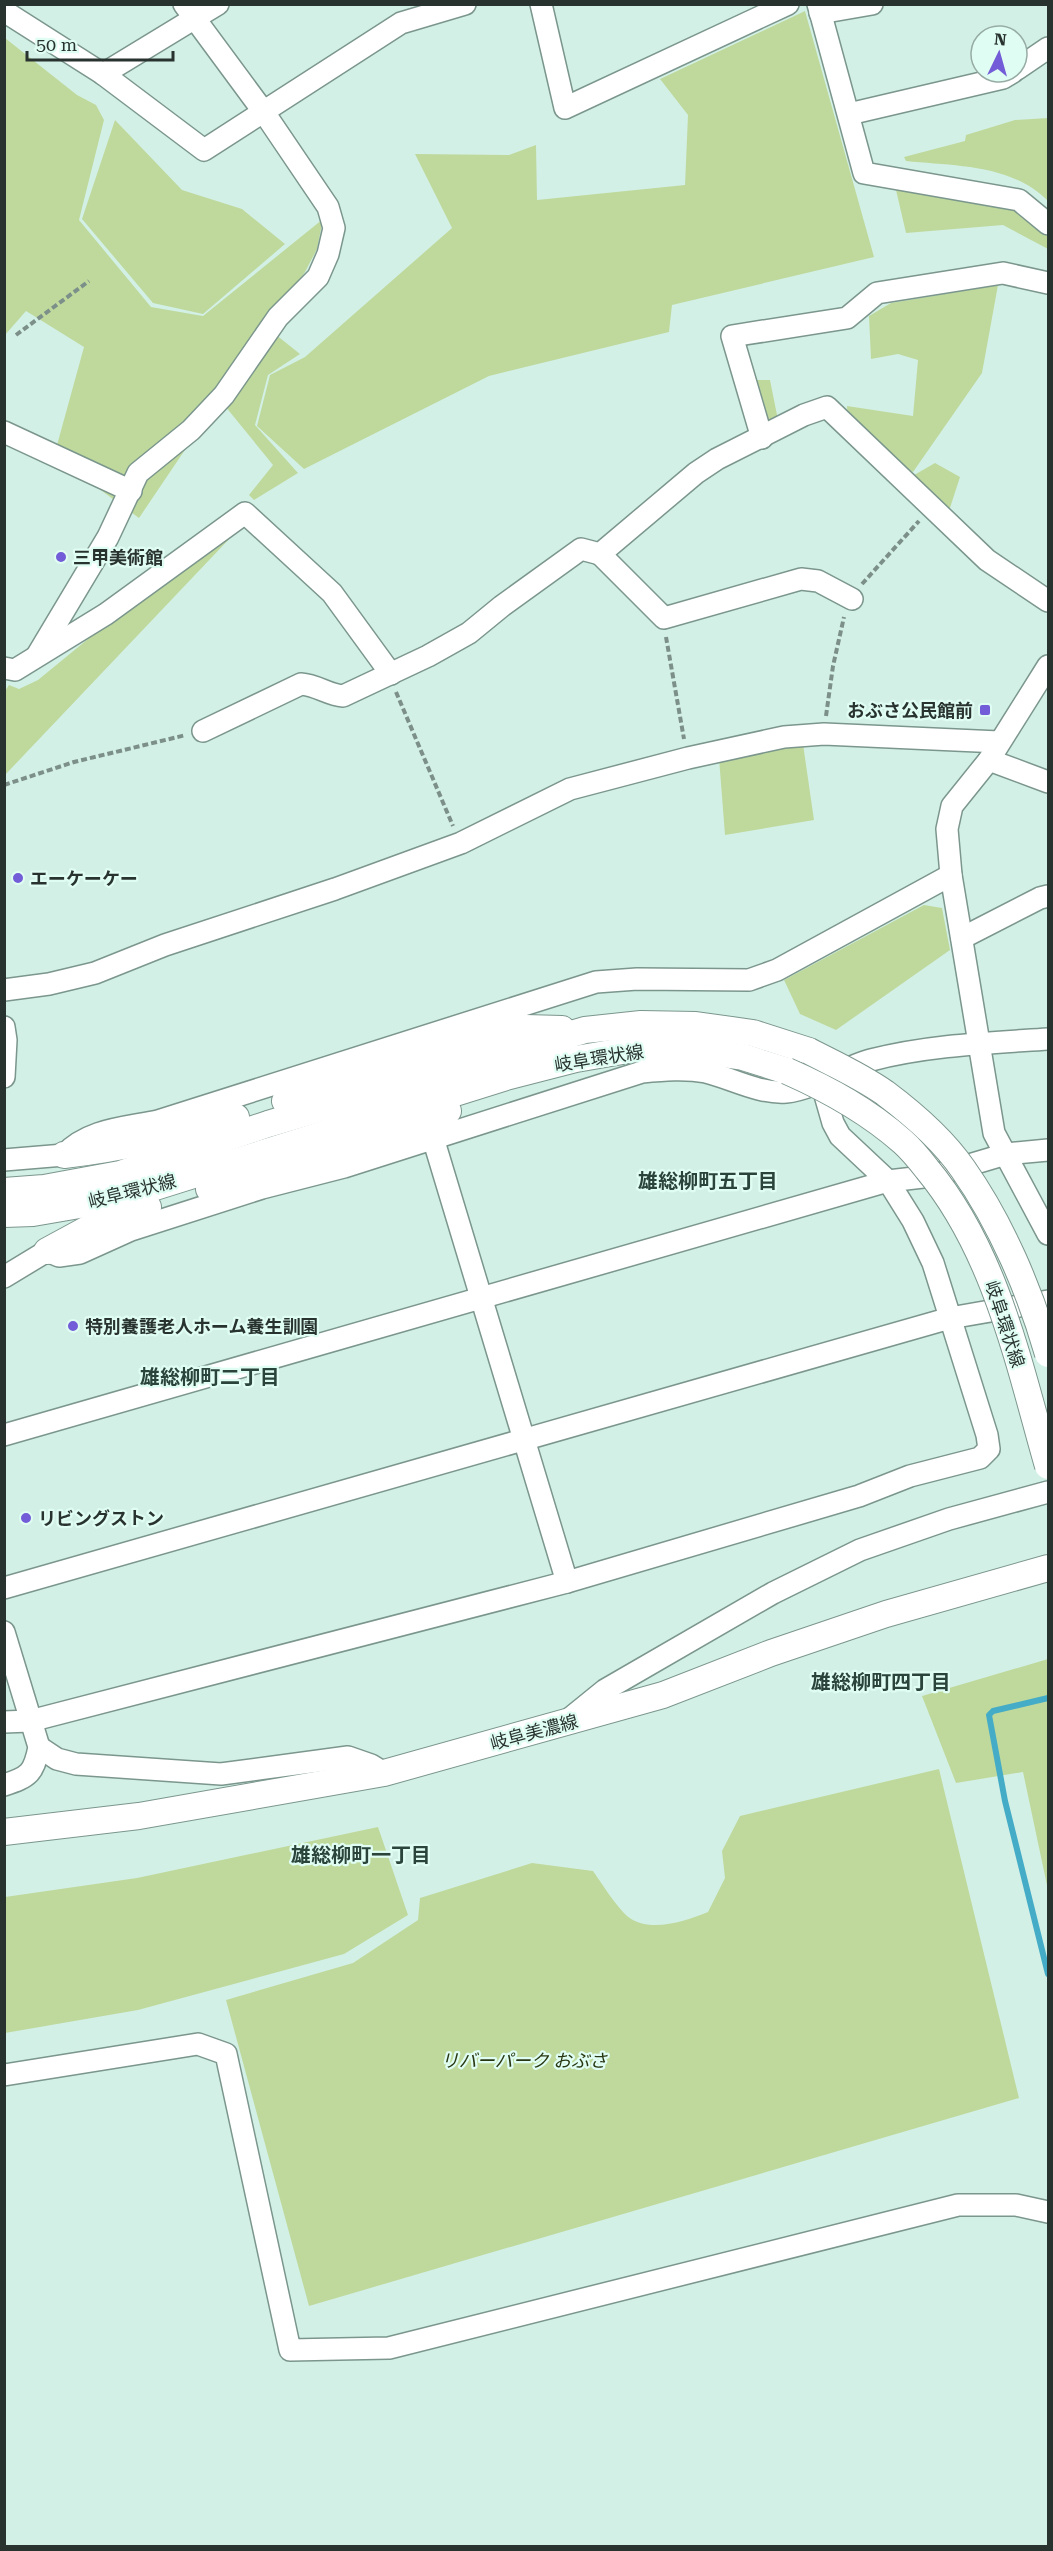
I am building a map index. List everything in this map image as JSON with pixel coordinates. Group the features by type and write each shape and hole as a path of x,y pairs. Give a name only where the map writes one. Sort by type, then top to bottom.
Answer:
{"main road":[{"name":"岐阜環状線","path":"4,1191 44,1188 120,1174 268,1124 585,1030 641,1024 696,1025 753,1033 809,1051 884,1092 922,1124 962,1168 994,1221 1042,1333 1048,1354"},
{"path":"64,1155 106,1150 191,1131 525,1028 585,1030"},
{"name":"岐阜環状線","path":"4,1214 33,1212 120,1198 506,1077 576,1059 634,1049 695,1050 743,1057 788,1071 832,1091 871,1116 905,1143 942,1187 972,1238 990,1279 1011,1338 1048,1466"},
{"path":"47,1251 119,1215 414,1125 576,1059"},
{"name":"岐阜美濃線","path":"4,1832 138,1816 384,1773 663,1695 771,1653 886,1614 1048,1568"}],"street":[{"path":"104,74 190,12 218,4"},
{"path":"4,11 104,74 204,150 401,22 465,4"},
{"path":"542,4 564,108 789,4"},
{"path":"873,4 819,9 864,173 1019,201 1048,224"},
{"path":"38,654 108,537 138,473 191,430 224,395 278,317 318,277 328,254 334,228 328,207 263,111 190,12"},
{"path":"1029,61 1048,48"},
{"path":"849,114 978,84"},
{"path":"762,438 732,336 847,318 877,293 1003,273 1048,283"},
{"path":"600,554 696,473 717,459 804,415 827,407 987,560 1048,601"},
{"path":"4,432 131,491"},
{"path":"4,668 15,670 105,614 245,513 332,593 391,674"},
{"path":"202,731 302,684 313,685 331,695 344,696 391,674 469,633 502,606 581,549 600,554 664,618 801,579 818,581 852,599"},
{"path":"1048,666 994,751 952,806 947,829 951,875 994,1133 1048,1234"},
{"path":"4,990 49,984 94,973 165,945 335,889 461,843 570,789 688,758 784,737 824,734 994,751 1048,782"},
{"path":"4,1160 64,1155 73,1145 95,1133 158,1121 596,982 749,980 777,970 951,875"},
{"path":"962,938 1048,896"},
{"path":"4,1027 6,1040 4,1077"},
{"path":"4,1277 47,1251 59,1256 80,1253 131,1230 262,1188 344,1167 642,1072 671,1070 705,1072 763,1089 786,1092 821,1081 866,1062 910,1050 1048,1039"},
{"path":"4,1722 30,1721 567,1582 859,1496 910,1476 980,1458 989,1449 987,1435 933,1263 913,1221 888,1181 840,1136 833,1123 821,1081"},
{"path":"433,1138 567,1582"},
{"path":"4,1435 482,1300 888,1181 932,1176 1006,1154 1048,1150"},
{"path":"4,1588 950,1317 1048,1300"},
{"path":"563,1724 605,1690 773,1593 860,1550 949,1519 1048,1492"},
{"path":"4,1632 39,1747 36,1763 26,1778 4,1785"},
{"path":"39,1747 57,1760 87,1765 221,1774 348,1757 371,1765 384,1773"},
{"path":"4,2075 198,2044 225,2054 290,2350 388,2348 958,2205 1016,2205 1048,2212"}],"path":[{"path":"16,335 89,281"},
{"path":"664,618 667,652 688,758"},
{"path":"391,674 391,682 461,843"},
{"path":"4,784 74,762 202,731"}],"green space":[{"path":"805,11 874,257 672,305 669,332 489,376 304,469 257,426 270,375 305,357 452,228 415,154 509,155 536,145 537,200 685,185 688,115 660,79"},
{"path":"5,38 77,95 96,105 104,120 79,220 151,307 203,316 323,219 317,249 305,272 139,518 54,456 84,347 26,311 5,335"},
{"path":"1048,118 1048,201 1034,189 1000,173 963,166 906,161 904,157 965,141 966,135 1015,120"},
{"path":"115,120 182,190 242,209 285,244 203,314 153,303 82,219"},
{"path":"896,190 974,197 1014,207 1048,237 1048,249 1003,225 906,233"},
{"path":"998,285 982,373 913,472 882,453 848,422 847,406 913,416 918,360 898,354 871,359 869,316 891,303"},
{"path":"275,334 300,354 268,375 255,425 298,473 254,500 249,495 273,465 225,406"},
{"path":"751,380 770,380 778,420 763,424"},
{"path":"935,463 960,477 948,514 909,478"},
{"path":"227,532 232,536 5,775 5,691 9,685 19,689 38,680 110,621"},
{"path":"803,744 814,820 725,835 719,758"},
{"path":"924,905 942,908 950,950 836,1030 800,1014 784,980"},
{"path":"1048,1659 1048,1890 1023,1772 956,1783 922,1696"},
{"name":"リバーパーク おぶさ","path":"939,1769 1019,2098 309,2306 226,2000 353,1963 418,1920 420,1898 532,1863 593,1871 618,1907 636,1921 656,1925 689,1919 708,1912 725,1878 722,1851 740,1816"},
{"path":"378,1827 408,1915 344,1954 138,2010 5,2033 5,1897 137,1878"}],"waterway":[{"path":"1048,1698 993,1711 989,1715 1005,1801 1048,1974"}],"place":[{"name":"三甲美術館","path":"61,557"},
{"name":"おぶさ公民館前","path":"985,710"},
{"name":"エーケーケー","path":"18,878"},
{"name":"特別養護老人ホーム養生訓園","path":"73,1326"},
{"name":"リビングストン","path":"26,1518"}],"district":[{"name":"雄総柳町五丁目","path":"708,1181"},
{"name":"雄総柳町二丁目","path":"210,1377"},
{"name":"雄総柳町四丁目","path":"881,1682"},
{"name":"雄総柳町一丁目","path":"361,1855"}]}
